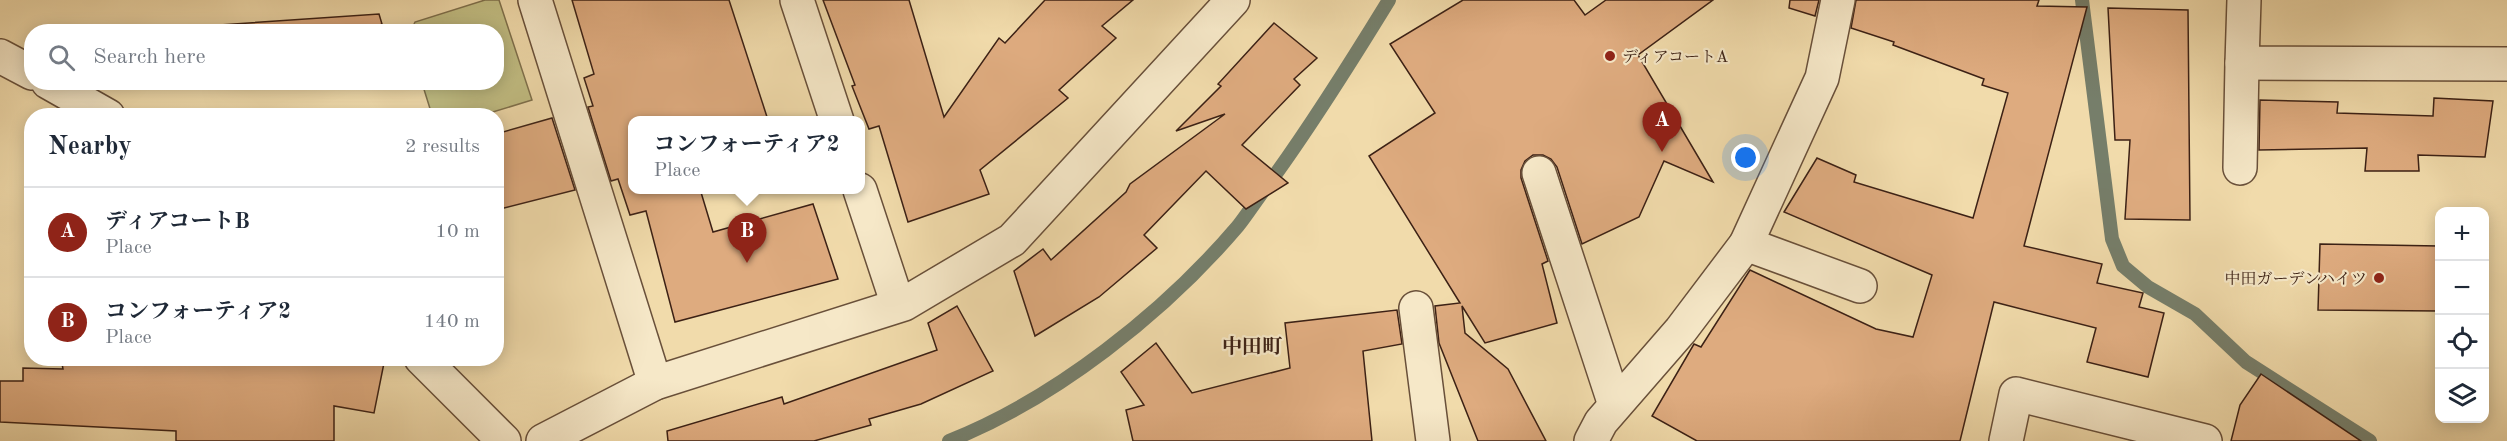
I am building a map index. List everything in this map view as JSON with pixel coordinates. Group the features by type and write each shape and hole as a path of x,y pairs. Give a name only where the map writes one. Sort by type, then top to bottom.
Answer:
{"street":[{"path":"535,0 655,383"},
{"path":"797,0 836,116"},
{"path":"543,441 655,383 904,304 1012,240 1233,0"},
{"path":"1591,441 1601,422 1681,330 1746,244 1822,78 1838,0"},
{"path":"2240,168 2244,0"},
{"path":"0,56 24,69"},
{"path":"2241,63 2507,64"},
{"path":"62,90 94,108"},
{"path":"1539,173 1615,405"},
{"path":"862,194 898,305"},
{"path":"1746,244 1860,286"},
{"path":"1416,308 1433,441"},
{"path":"429,366 504,441"},
{"path":"2006,441 2016,394 2205,441"}],"shaded area":[{"path":"485,0 499,0 532,100 504,109 430,108 424,90 504,90 504,24 414,24"}],"building":[{"path":"572,0 729,0 767,116 628,116 628,194 702,194 713,232 813,204 838,279 675,322 646,211 630,215 618,179 611,181 588,107 593,106 584,78 594,74"},
{"path":"823,0 909,0 944,117 999,38 1005,43 1045,0 1133,0 1102,26 1116,38 1059,90 1068,98 980,170 989,194 908,222 879,126 869,129 852,86 855,85"},
{"path":"1463,0 1574,0 1585,15 1606,0 1713,0 1638,55 1713,182 1664,161 1639,217 1582,244 1557,167 1551,159 1543,155 1533,155 1525,161 1521,170 1521,178 1548,261 1542,264 1557,323 1485,343 1462,306 1465,333 1508,369 1546,441 1478,441 1439,343 1435,306 1460,303 1369,156 1435,113 1390,44"},
{"path":"1790,0 1819,0 1815,16 1789,8"},
{"path":"1856,0 2039,0 2037,6 2087,7 2024,246 2102,264 2097,283 2143,293 2139,307 2164,313 2148,377 2087,362 2096,328 1994,302 1960,441 1697,441 1652,416 1694,344 1701,347 1750,270 1876,329 1913,337 1932,275 1784,212 1817,158 1856,175 1854,182 1973,218 2008,93 1982,85 1984,79 1893,45 1894,42 1851,28"},
{"path":"2108,8 2188,10 2190,220 2125,219 2130,140 2115,140"},
{"path":"379,14 382,24 233,24"},
{"path":"1274,23 1317,58 1294,79 1300,85 1242,145 1288,183 1246,209 1206,171 1144,235 1157,248 1099,297 1035,336 1014,271 1043,249 1051,260 1126,192 1130,184 1225,114 1176,131 1221,86 1218,84"},
{"path":"2434,98 2493,101 2485,157 2418,155 2419,171 2365,171 2367,148 2259,150 2260,100 2338,102 2337,113 2433,116"},
{"path":"552,118 575,190 504,208 504,132"},
{"name":"中田ガーデンハイツ","path":"2320,244 2435,246 2435,311 2318,310"},
{"path":"957,306 993,371 921,404 869,419 871,425 814,441 668,441 667,431 782,397 784,404 937,350 928,323"},
{"path":"1397,310 1402,344 1363,351 1372,441 1133,441 1126,410 1144,405 1121,372 1156,343 1192,393 1290,368 1285,323"},
{"path":"62,366 383,366 374,413 334,406 334,441 176,441 176,431 0,422 0,381 23,381 23,368 63,369"},
{"path":"2261,374 2361,441 2231,441 2240,405"}],"waterway":[{"path":"949,441 989,423 1068,377 1142,321 1209,258 1238,226 1286,160 1389,0"},
{"path":"2082,0 2112,239 2123,266 2148,287 2195,314 2246,362 2370,441"}],"place":[{"name":"ディアコートA","path":"1610,56"},
{"name":"ディアコートB","path":"1662,152"},
{"name":"コンフォーティア2","path":"747,263"},
{"name":"中田ガーデンハイツ","path":"2379,278"}],"district":[{"name":"中田町","path":"1252,346"}]}
